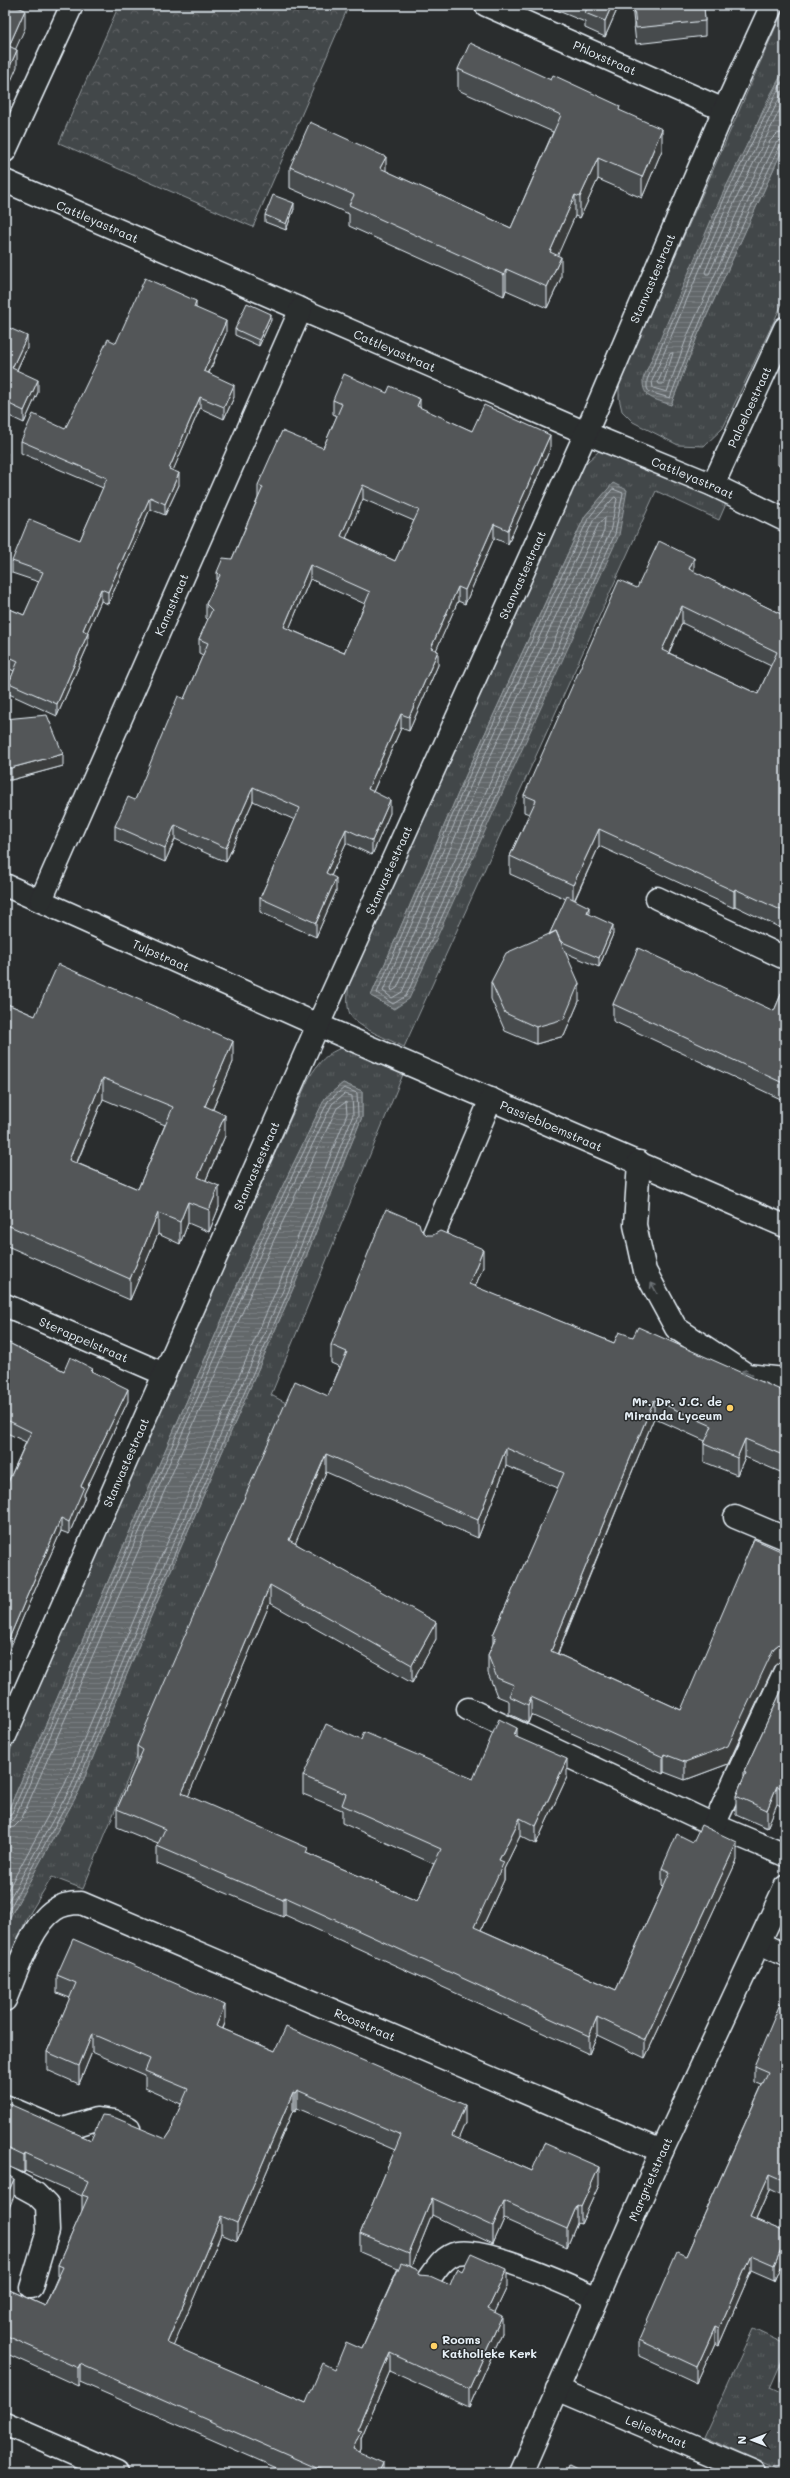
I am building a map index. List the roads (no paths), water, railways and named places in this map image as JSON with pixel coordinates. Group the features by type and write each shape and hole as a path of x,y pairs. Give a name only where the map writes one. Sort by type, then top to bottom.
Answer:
{"street":[{"path":"5,151 72,5"},
{"name":"Phloxstraat","path":"486,5 724,110"},
{"name":"Stanvastestraat","path":"5,1736 318,1025 586,433 724,110 772,5"},
{"name":"Cattleyastraat","path":"5,181 586,433 713,485 785,520"},
{"name":"Kanastraat","path":"41,900 301,309"},
{"name":"Paloeloestraat","path":"713,485 785,328"},
{"name":"Tulpstraat","path":"5,885 318,1025"},
{"path":"657,898 785,958"},
{"name":"Passiebloemstraat","path":"318,1025 785,1226"},
{"path":"431,1241 491,1099"},
{"path":"639,1162 635,1225 645,1271 676,1328 747,1375 785,1379"},
{"name":"Sterappelstraat","path":"5,1305 164,1374"},
{"path":"735,1517 785,1538"},
{"path":"714,1825 785,1671"},
{"path":"468,1709 714,1825 785,1855"},
{"name":"Margrietstraat","path":"521,2473 662,2151 785,1887"},
{"name":"Roosstraat","path":"5,2000 37,1929 44,1918 55,1909 67,1904 81,1902 662,2151"},
{"path":"760,1943 785,1955"},
{"path":"5,2106 52,2126 64,2129 96,2119 108,2120 147,2136"},
{"path":"5,2177 36,2194 47,2205 48,2231 31,2288"},
{"path":"427,2282 446,2257 468,2252 487,2256 565,2283 597,2298"},
{"name":"Leliestraat","path":"557,2389 741,2470"},
{"path":"7,2431 117,2473"}],"water":[{"path":"785,68 785,144 697,337 671,405 655,399 647,394 643,386 643,379 722,195"},
{"path":"613,483 627,490 619,535 409,999 394,1009 371,996 466,775 585,516"},
{"path":"343,1083 362,1091 362,1117 295,1284 148,1623 79,1791 5,1926 5,1818 259,1235 325,1098"}],"place":[{"name":"Mr. Dr. J.C. de Miranda Lyceum","path":"730,1408"},
{"name":"Rooms Katholieke Kerk","path":"434,2346"}]}
